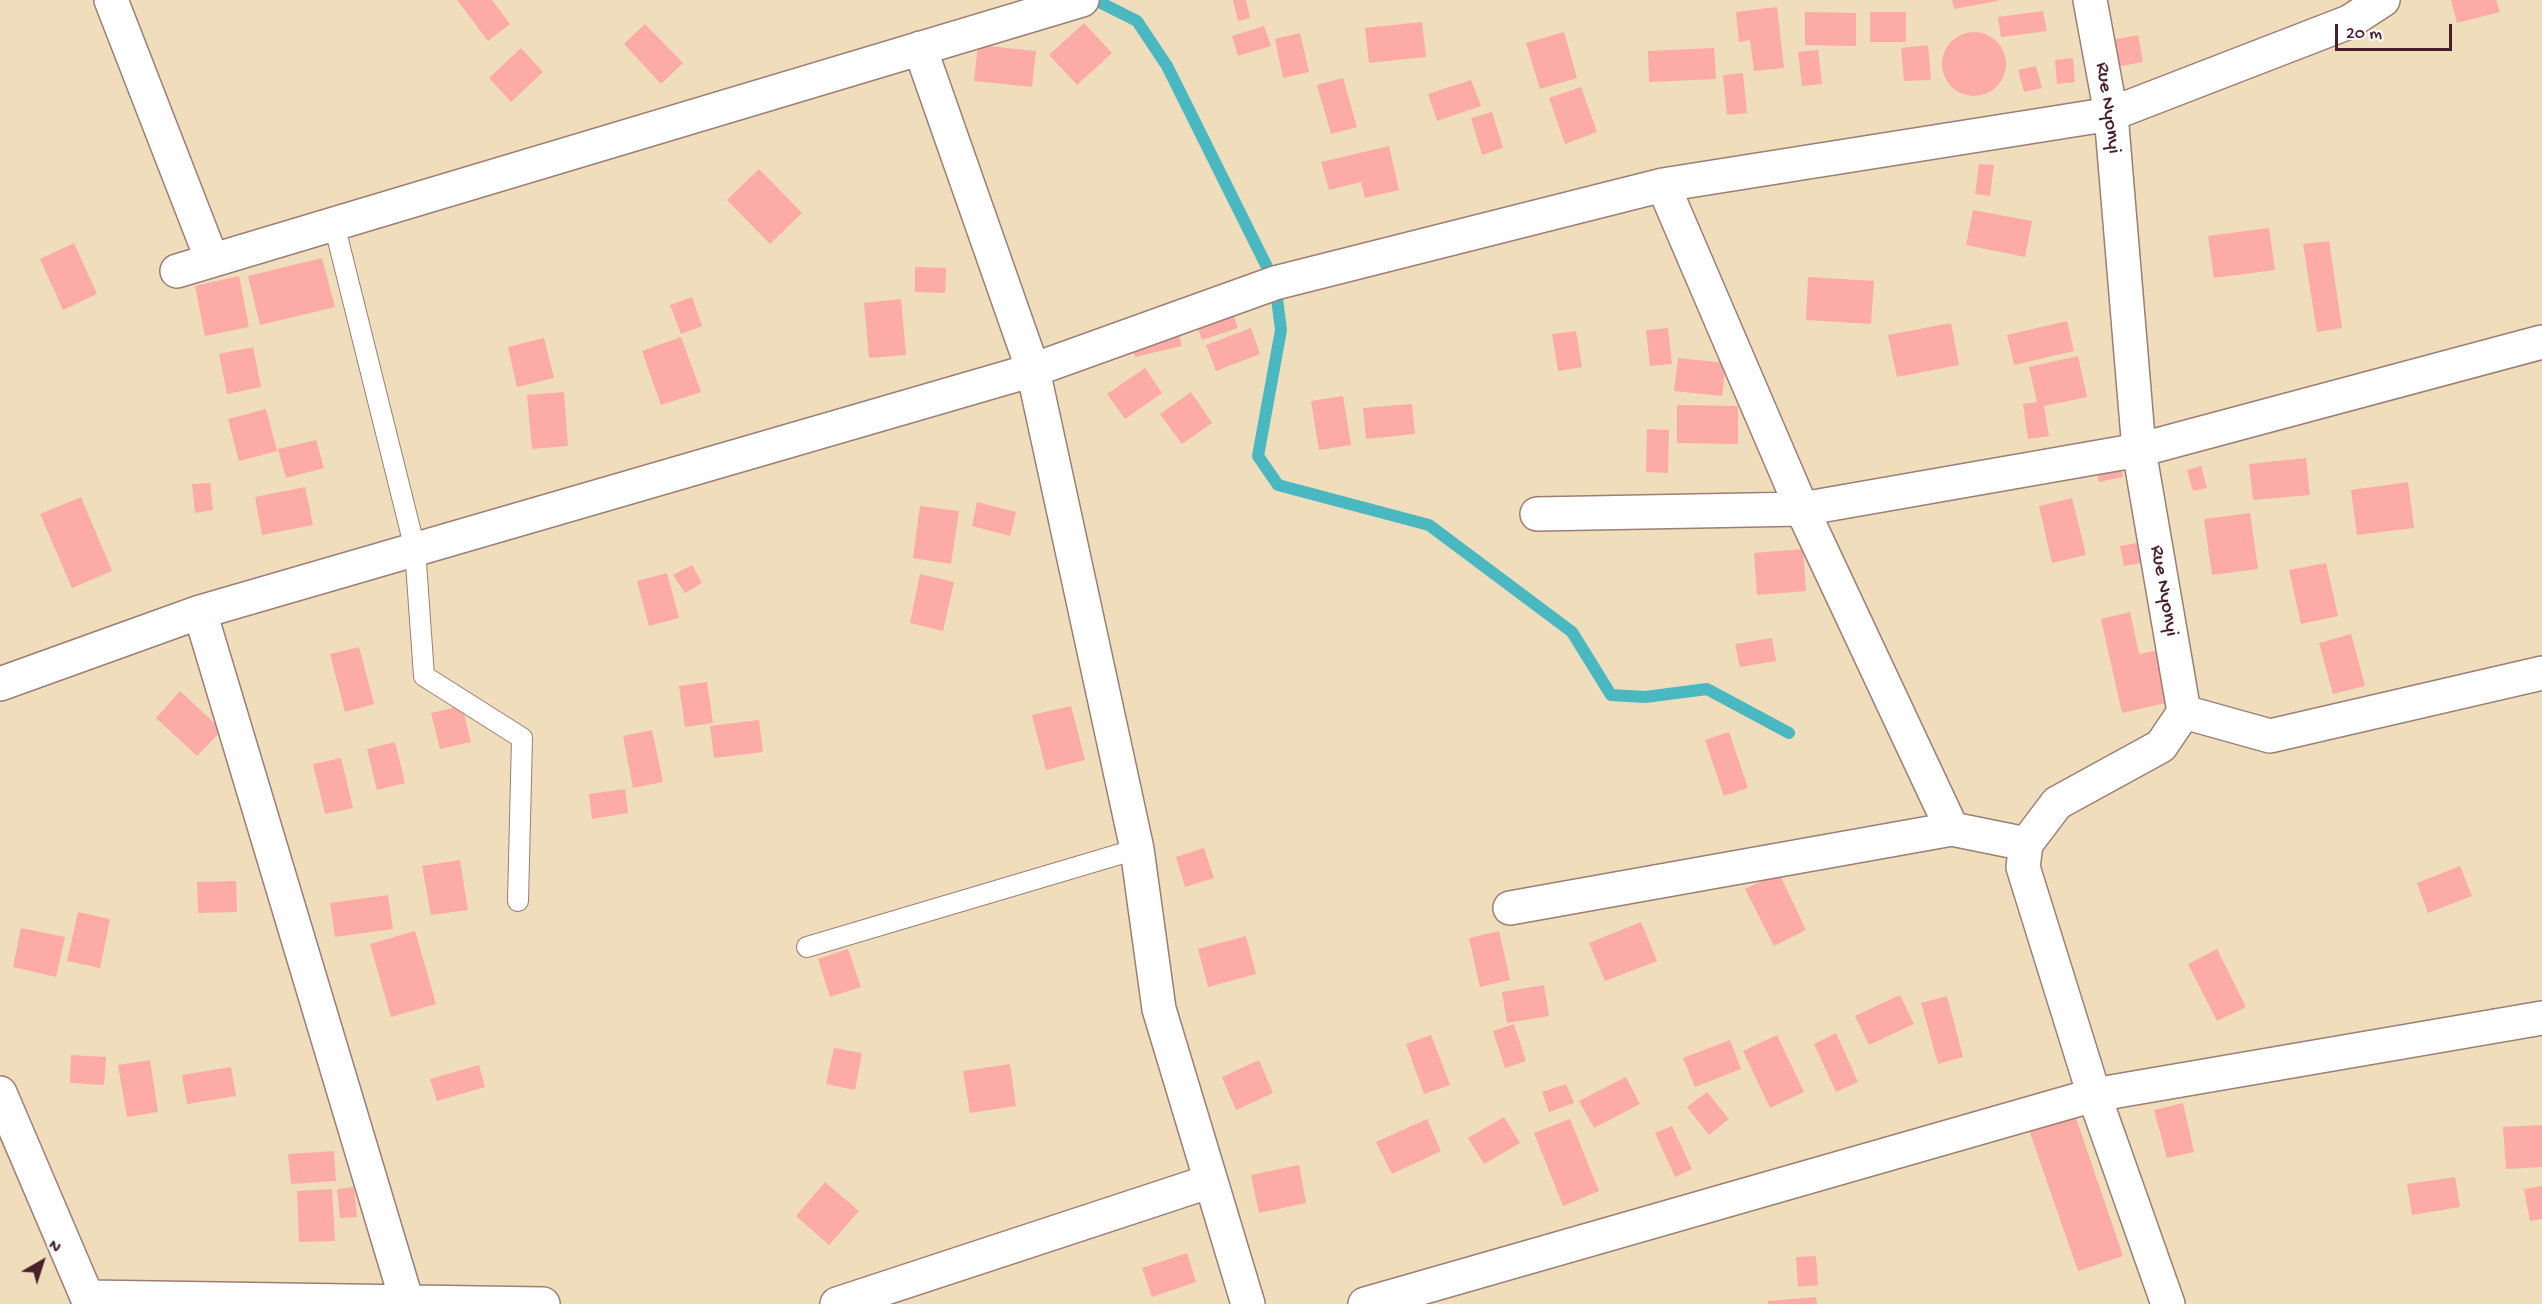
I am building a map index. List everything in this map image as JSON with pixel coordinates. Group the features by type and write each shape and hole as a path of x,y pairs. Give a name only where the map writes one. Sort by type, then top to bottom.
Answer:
{"street":[{"path":"111,0 212,260"},
{"path":"177,271 1082,0"},
{"name":"Rue Nyonyi","path":"2090,0 2111,114 2139,450 2184,712"},
{"path":"0,684 200,612 1034,370 1275,283 1663,185 2111,114 2349,22 2383,0"},
{"path":"920,48 1034,370 1137,849 1159,1009 1248,1304"},
{"path":"1663,185 1802,509 1952,829"},
{"path":"1537,514 1802,509 2139,450 2542,342"},
{"path":"200,612 407,1302"},
{"path":"2168,1304 2094,1095 2023,867 2026,844 2057,803 2161,746 2184,712 2270,736 2542,673"},
{"path":"1510,908 1952,829 2026,844"},
{"path":"1365,1304 2094,1095 2542,1017"},
{"path":"0,1093 89,1300 543,1304"},
{"path":"837,1304 1211,1181"}],"lane":[{"path":"334,224 415,549 424,676 522,738 518,901"},
{"path":"807,947 1137,849"}],"building":[{"path":"457,0 492,0 510,24 488,41"},
{"path":"1233,0 1246,0 1250,18 1238,21"},
{"path":"1952,0 1998,0 1998,1 1954,9"},
{"path":"2451,0 2496,0 2500,12 2457,23"},
{"path":"1777,7 1784,68 1754,71 1750,40 1739,42 1736,12"},
{"path":"2043,11 2047,31 2001,37 1998,17"},
{"path":"1805,12 1856,13 1856,46 1805,45"},
{"path":"1870,12 1906,12 1906,42 1870,42"},
{"path":"1422,22 1426,57 1369,63 1365,28"},
{"path":"1084,23 1112,53 1077,85 1049,55"},
{"path":"645,24 683,63 661,84 624,44"},
{"path":"1264,26 1271,46 1238,56 1232,36"},
{"path":"1564,32 1577,78 1540,89 1526,43"},
{"path":"1974,32 1986,34 1997,41 2004,52 2006,64 2004,76 1997,87 1986,94 1974,96 1962,94 1951,87 1944,76 1942,64 1944,52 1951,41 1962,34"},
{"path":"1300,33 1309,72 1283,78 1275,39"},
{"path":"2138,35 2143,62 2116,67 2111,40"},
{"path":"978,45 1036,51 1032,87 974,81"},
{"path":"1928,45 1931,80 1904,81 1901,48"},
{"path":"521,48 543,72 511,102 489,78"},
{"path":"1714,48 1716,79 1649,82 1648,51"},
{"path":"1818,50 1822,84 1802,86 1798,52"},
{"path":"2073,58 2075,82 2057,84 2055,60"},
{"path":"2036,66 2042,88 2024,92 2018,70"},
{"path":"1743,73 1747,113 1727,115 1723,75"},
{"path":"1343,78 1357,127 1331,134 1317,85"},
{"path":"1471,80 1481,106 1437,121 1428,94"},
{"path":"1581,87 1597,132 1565,144 1549,98"},
{"path":"1492,112 1503,148 1482,155 1471,118"},
{"path":"1389,146 1399,190 1365,198 1361,182 1329,190 1321,162"},
{"path":"1979,164 1994,165 1990,196 1975,194"},
{"path":"759,169 802,213 770,244 727,200"},
{"path":"1973,210 2032,221 2025,257 1966,245"},
{"path":"2269,228 2275,270 2214,278 2208,236"},
{"path":"2329,241 2342,328 2317,332 2303,244"},
{"path":"74,243 97,294 63,310 40,259"},
{"path":"322,258 335,307 260,325 248,276"},
{"path":"915,267 946,268 945,293 915,292"},
{"path":"239,276 249,327 205,336 195,286"},
{"path":"1808,277 1874,281 1871,324 1806,320"},
{"path":"692,297 702,326 681,334 670,305"},
{"path":"901,299 906,355 869,358 864,303"},
{"path":"1229,302 1238,328 1202,340 1193,314"},
{"path":"2067,321 2074,351 2014,365 2007,335"},
{"path":"1951,323 1959,365 1897,377 1888,335"},
{"path":"1177,327 1182,346 1135,357 1130,338"},
{"path":"1251,328 1260,354 1216,371 1206,345"},
{"path":"1668,328 1672,364 1650,366 1646,330"},
{"path":"1576,331 1582,367 1558,371 1552,334"},
{"path":"681,337 701,392 661,405 642,351"},
{"path":"544,338 554,378 517,387 508,347"},
{"path":"253,347 261,387 227,394 219,354"},
{"path":"2078,356 2087,397 2044,406 2049,436 2028,439 2023,404 2037,402 2029,367"},
{"path":"1678,358 1726,363 1722,396 1674,391"},
{"path":"1145,368 1162,393 1125,419 1107,394"},
{"path":"564,392 568,446 532,449 527,395"},
{"path":"1191,392 1212,423 1182,444 1160,414"},
{"path":"1343,396 1351,445 1319,450 1311,401"},
{"path":"1412,404 1415,434 1366,439 1363,408"},
{"path":"1677,405 1738,406 1738,444 1677,443"},
{"path":"266,409 277,451 239,461 228,419"},
{"path":"1647,429 1669,430 1668,473 1646,472"},
{"path":"316,440 324,468 286,478 278,449"},
{"path":"2306,458 2310,495 2253,500 2249,464"},
{"path":"2119,459 2123,477 2099,482 2095,466"},
{"path":"2201,466 2207,488 2193,491 2187,470"},
{"path":"2408,482 2414,528 2357,535 2351,490"},
{"path":"210,483 213,510 195,513 192,484"},
{"path":"305,487 313,525 262,535 255,497"},
{"path":"81,497 112,571 72,588 40,514"},
{"path":"2072,498 2086,555 2052,563 2039,506"},
{"path":"977,502 1016,512 1010,536 972,526"},
{"path":"920,506 959,511 951,564 913,558"},
{"path":"2250,513 2258,569 2212,575 2204,519"},
{"path":"2143,542 2147,562 2124,566 2120,546"},
{"path":"1803,549 1806,591 1757,595 1754,553"},
{"path":"2326,563 2338,616 2301,624 2289,570"},
{"path":"692,565 702,583 685,593 673,575"},
{"path":"667,573 679,618 649,626 637,581"},
{"path":"920,574 954,582 943,631 910,623"},
{"path":"2130,612 2139,654 2158,650 2170,702 2122,713 2101,619"},
{"path":"2351,634 2365,686 2333,694 2319,643"},
{"path":"1772,638 1776,661 1740,667 1735,644"},
{"path":"359,647 374,704 345,712 330,654"},
{"path":"707,682 713,723 685,727 679,686"},
{"path":"180,691 222,730 197,756 156,718"},
{"path":"462,706 471,742 440,749 431,713"},
{"path":"1071,706 1085,760 1046,770 1032,715"},
{"path":"759,720 763,752 714,758 710,726"},
{"path":"652,730 663,782 633,788 623,736"},
{"path":"1729,732 1748,788 1724,796 1705,740"},
{"path":"395,742 405,783 377,790 367,749"},
{"path":"341,758 353,808 325,814 313,764"},
{"path":"625,789 628,813 592,819 589,794"},
{"path":"1204,848 1214,878 1185,887 1176,857"},
{"path":"460,860 468,910 431,915 422,866"},
{"path":"2460,866 2472,896 2428,913 2417,883"},
{"path":"1779,873 1806,930 1774,946 1745,889"},
{"path":"236,881 237,912 198,913 197,882"},
{"path":"388,895 393,929 335,937 330,903"},
{"path":"78,912 110,919 100,968 67,961"},
{"path":"1641,922 1657,961 1605,981 1589,943"},
{"path":"21,928 65,937 56,977 13,967"},
{"path":"415,931 436,1004 391,1017 370,944"},
{"path":"1499,931 1510,980 1480,987 1469,938"},
{"path":"1246,936 1256,974 1208,987 1198,949"},
{"path":"848,949 861,987 830,997 818,959"},
{"path":"2217,949 2246,1007 2217,1021 2188,964"},
{"path":"1544,985 1549,1016 1507,1023 1502,992"},
{"path":"1900,995 1914,1024 1869,1045 1855,1016"},
{"path":"1947,996 1963,1057 1938,1064 1921,1003"},
{"path":"1514,1024 1526,1061 1505,1068 1493,1031"},
{"path":"1836,1033 1858,1082 1836,1092 1814,1044"},
{"path":"1431,1035 1450,1085 1424,1094 1406,1044"},
{"path":"1777,1035 1804,1092 1770,1108 1743,1051"},
{"path":"1730,1040 1741,1069 1695,1087 1683,1058"},
{"path":"834,1048 862,1053 855,1090 826,1084"},
{"path":"71,1055 106,1057 104,1085 70,1083"},
{"path":"150,1060 158,1112 127,1117 118,1065"},
{"path":"1259,1060 1273,1093 1236,1110 1222,1077"},
{"path":"1010,1064 1016,1106 970,1113 963,1071"},
{"path":"479,1065 485,1087 437,1101 430,1079"},
{"path":"231,1067 236,1096 187,1104 182,1075"},
{"path":"1626,1077 1640,1104 1594,1128 1579,1101"},
{"path":"1566,1084 1574,1103 1549,1112 1542,1092"},
{"path":"1707,1092 1729,1119 1709,1135 1687,1107"},
{"path":"2183,1103 2194,1152 2167,1158 2154,1110"},
{"path":"2074,1112 2123,1256 2078,1271 2028,1127"},
{"path":"1504,1117 1520,1143 1484,1164 1468,1138"},
{"path":"1427,1119 1441,1151 1392,1174 1376,1142"},
{"path":"1570,1119 1599,1191 1563,1206 1534,1133"},
{"path":"2542,1125 2542,1167 2506,1169 2503,1127"},
{"path":"1672,1126 1692,1169 1675,1177 1655,1133"},
{"path":"334,1151 336,1181 291,1184 288,1154"},
{"path":"1299,1165 1306,1203 1259,1213 1251,1175"},
{"path":"2455,1177 2460,1207 2412,1215 2407,1184"},
{"path":"825,1182 859,1211 829,1245 796,1216"},
{"path":"2542,1186 2542,1219 2530,1221 2524,1189"},
{"path":"354,1187 357,1217 340,1218 337,1189"},
{"path":"332,1189 335,1241 299,1242 297,1191"},
{"path":"1187,1253 1196,1282 1152,1297 1142,1268"},
{"path":"1816,1256 1818,1285 1798,1287 1796,1257"},
{"path":"1816,1297 1817,1304 1768,1304 1768,1301"}],"waterway":[{"path":"1095,0 1137,21 1167,66 1275,283 1281,330 1258,456 1278,485 1429,525 1572,632 1611,695 1645,697 1707,689 1789,733"}]}
